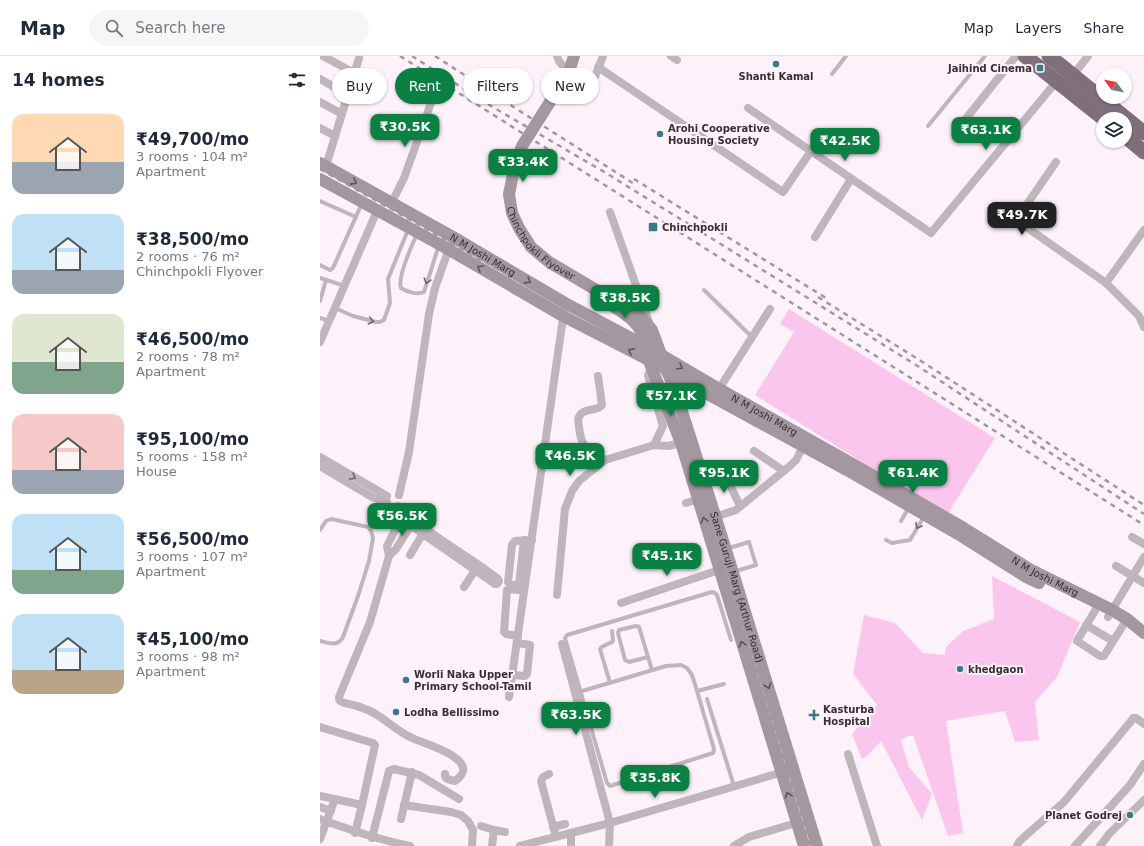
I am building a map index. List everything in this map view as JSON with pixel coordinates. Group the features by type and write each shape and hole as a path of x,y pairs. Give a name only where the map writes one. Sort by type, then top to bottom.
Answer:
{"highway":[{"path":"1025,56 1096,112"},
{"path":"1042,56 1111,112"},
{"path":"1049,56 1144,133"},
{"path":"1060,56 1096,85"},
{"path":"1119,104 1144,124"},
{"path":"1132,129 1144,138"},
{"path":"1132,142 1144,152"}],"main road":[{"name":"Chinchpokli Flyover","path":"574,56 569,72 522,146 515,165 509,194 512,213 519,228 531,247 549,262 602,293 610,295 639,314 646,331"},
{"name":"N M Joshi Marg","path":"323,164 453,237 565,303 646,346 700,384 719,389 805,443"},
{"name":"N M Joshi Marg","path":"320,179 444,247 563,316 650,363 700,384 856,470 960,530 1029,574 1110,613 1144,633"},
{"path":"602,293 605,300 646,331"},
{"path":"612,328 616,328 621,325 623,316 622,313"},
{"name":"Sane Guruji Marg (Arthur Road)","path":"646,331 646,346 650,363 704,498 721,575 804,846"},
{"name":"Sane Guruji Marg (Arthur Road)","path":"646,331 661,356 680,405 696,475"},
{"path":"680,405 682,398 687,391 700,384"},
{"name":"N M Joshi Marg","path":"856,470 910,507 960,530"},
{"name":"Sane Guruji Marg (Arthur Road)","path":"704,498 715,517 734,574 817,846"},
{"path":"721,575 734,574"},
{"name":"N M Joshi Marg","path":"1124,622 1144,642"},
{"path":"747,660 759,656"},
{"path":"763,714 775,710"},
{"path":"776,755 788,751"}],"street":[{"path":"323,56 345,68"},
{"path":"557,56 559,61 580,89 589,92 603,56"},
{"path":"964,121 1016,56"},
{"path":"1077,70 1088,56"},
{"path":"356,68 359,58"},
{"path":"598,67 783,192 811,151"},
{"path":"320,79 332,86"},
{"path":"748,108 931,233 1056,82"},
{"path":"320,102 342,114"},
{"path":"323,164 335,136 345,104"},
{"path":"392,202 404,178 431,104"},
{"path":"320,128 335,136"},
{"path":"1056,162 1023,210 1021,217 1022,224 1106,282 1139,316 1144,327"},
{"path":"815,238 852,179"},
{"path":"320,342 377,211"},
{"path":"610,212 646,331"},
{"path":"1106,282 1144,230"},
{"path":"320,466 372,496 391,503 400,502 399,495 409,452 429,314 444,247 453,237"},
{"path":"509,697 528,540 565,303"},
{"path":"719,389 770,309"},
{"path":"650,363 648,375 663,426 654,445"},
{"path":"598,376 602,404 600,408 585,411 580,414 578,419 582,442 594,455 605,460"},
{"path":"557,595 565,509 572,491 579,481 605,460 654,445 668,446 681,443"},
{"path":"715,517 736,510 784,471 796,460 805,443"},
{"path":"754,451 784,471"},
{"path":"320,458 391,503 402,515 424,532 476,566 463,586"},
{"path":"725,474 740,506"},
{"path":"391,503 388,494 393,492 399,495"},
{"path":"686,503 704,498"},
{"path":"402,515 388,546 389,556 370,622 340,694 340,700 375,713 407,736 434,746 456,758 462,765 463,772 460,778 455,781 450,780 446,778 445,774"},
{"path":"389,556 396,549 412,523"},
{"path":"410,555 424,532"},
{"path":"1132,537 1144,544"},
{"path":"523,587 511,585 508,582 513,543 515,541 528,540"},
{"path":"1110,613 1144,557"},
{"path":"1116,566 1144,583"},
{"path":"621,603 721,575"},
{"path":"512,675 525,676 527,674 530,645 517,640 504,632 506,592 508,589 523,587"},
{"path":"1097,608 1077,641 1100,656 1104,656 1124,622"},
{"path":"1086,625 1113,641"},
{"path":"562,644 578,693 610,822 609,846"},
{"path":"1017,846 1019,842 1064,802 1134,718 1143,722"},
{"path":"320,727 374,744 355,833"},
{"path":"848,754 877,846"},
{"path":"1075,846 1130,785 1144,764"},
{"path":"377,841 389,771 394,769 412,772 459,799"},
{"path":"520,846 610,822 793,769"},
{"path":"401,819 412,772"},
{"path":"549,774 542,777 541,781 556,836"},
{"path":"320,796 362,805"},
{"path":"320,840 324,821 331,811 335,799"},
{"path":"1100,846 1109,834 1144,800"},
{"path":"404,805 451,812 461,815 468,821 473,830 472,846"},
{"path":"320,807 331,811"},
{"path":"324,821 377,841 410,846"},
{"path":"734,846 749,837 796,823"},
{"path":"553,827 565,824"},
{"path":"481,826 505,832"},
{"path":"492,846 494,830"},
{"path":"571,833 572,846"}],"lane":[{"path":"832,74 846,56"},
{"path":"928,126 985,56"},
{"path":"320,201 356,217"},
{"path":"320,265 330,270 333,268 363,203"},
{"path":"413,230 400,281 401,288 404,290 417,293 424,292 444,247"},
{"path":"335,308 358,318 376,322 384,320 390,303 388,279 413,230"},
{"path":"320,278 345,286"},
{"path":"320,301 326,280"},
{"path":"704,290 752,337"},
{"path":"320,318 329,321"},
{"path":"901,521 910,507"},
{"path":"886,540 896,543 910,540 925,515"},
{"path":"320,530 326,521 332,519 368,527 372,531 373,538 369,561 343,637 336,644 320,641"},
{"path":"726,550 749,542 756,565 734,574"},
{"path":"578,693 666,666 681,665 687,668 692,675 714,749 713,753 610,786 607,783 578,693 565,639 567,635 712,592 716,595 730,640"},
{"path":"648,657 627,662 625,660 618,634 619,630 636,626 639,627 652,670"},
{"path":"610,683 600,649 602,646 613,641 612,631"},
{"path":"697,691 724,684"},
{"path":"707,699 734,786"}],"shaded area":[{"path":"789,309 995,438 947,515 755,395 794,332 780,324"},
{"path":"992,576 1080,622 1057,677 1035,702 1039,740 1015,742 1005,711 946,721 963,833 948,836 913,735 901,740 909,767 932,794 922,820 881,741 867,756 862,759 852,734 877,705 853,674 864,615 895,623 923,653 945,655 946,647 963,631 994,619"}],"railway":[{"path":"400,56 1144,525"},
{"path":"412,56 491,106 606,173 916,365 1144,514"},
{"path":"435,56 636,185"},
{"path":"320,169 636,347 653,361 670,384 689,435 741,619 811,846"},
{"path":"634,179 826,298"},
{"path":"818,297 921,361 1144,505"}],"place":[{"name":"Shanti Kamal","path":"776,64"},
{"name":"Jaihind Cinema","path":"1040,68"},
{"name":"Arohi Cooperative Housing Society","path":"660,134"},
{"name":"Chinchpokli","path":"653,227"},
{"name":"khedgaon","path":"960,669"},
{"name":"Worli Naka Upper Primary School-Tamil","path":"406,680"},
{"name":"Lodha Bellissimo","path":"396,712"},
{"name":"Kasturba Hospital","path":"814,715"},
{"name":"Planet Godrej","path":"1130,815"}]}
